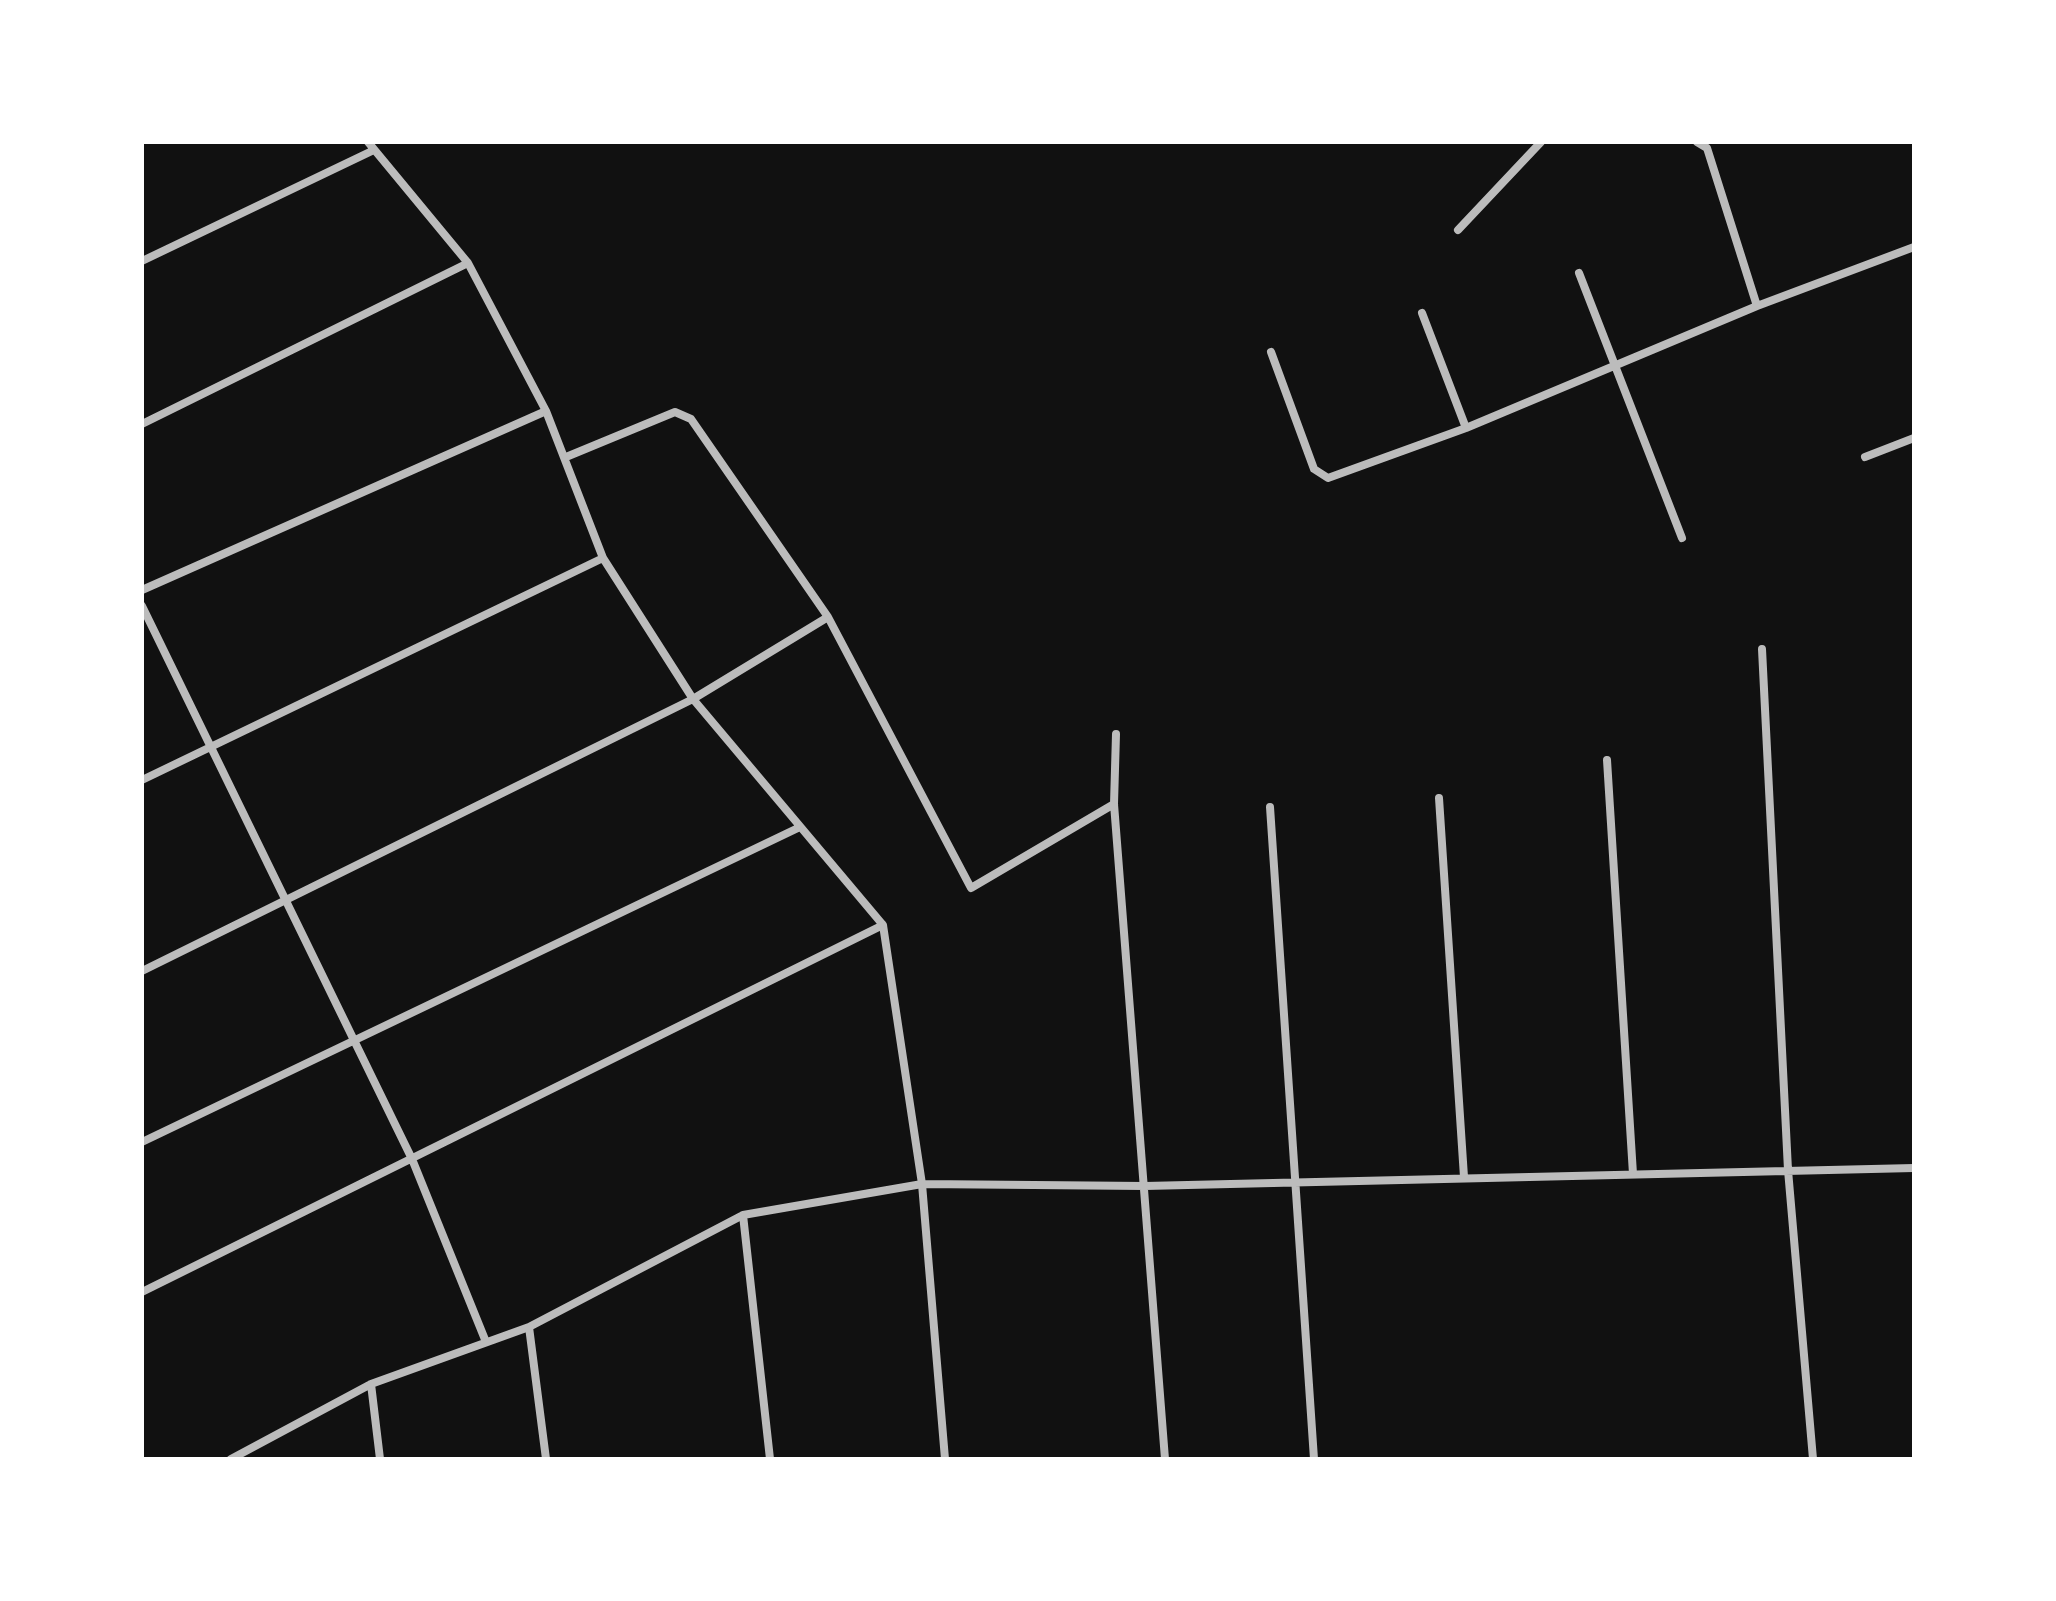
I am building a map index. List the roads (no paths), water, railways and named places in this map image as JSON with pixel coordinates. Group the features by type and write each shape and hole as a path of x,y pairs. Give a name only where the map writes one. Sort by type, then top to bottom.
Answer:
{"street":[{"path":"1458,230 1541,142"},
{"path":"1697,142 1710,145 1757,306"},
{"path":"142,261 371,146 468,263 546,411 603,558 693,699 798,828 883,925 922,1184 945,1459"},
{"path":"1271,352 1314,469 1328,478 1466,428 1757,306 1914,247"},
{"path":"142,424 468,263"},
{"path":"1579,273 1682,538"},
{"path":"1422,313 1466,428"},
{"path":"142,590 546,411"},
{"path":"566,457 675,412 691,419 828,617 971,888 1114,804"},
{"path":"1865,457 1914,438"},
{"path":"142,780 603,558"},
{"path":"142,606 412,1159 486,1342"},
{"path":"142,971 693,699 828,617"},
{"path":"1762,649 1788,1170 1813,1459"},
{"path":"1116,734 1114,804 1165,1459"},
{"path":"1607,760 1633,1174"},
{"path":"1439,798 1464,1177"},
{"path":"1270,807 1314,1459"},
{"path":"142,1142 798,828"},
{"path":"142,1292 883,925"},
{"path":"231,1459 371,1384 529,1327 743,1215 922,1184 1145,1186 1297,1180 1914,1168"},
{"path":"743,1215 770,1459"},
{"path":"529,1327 546,1459"},
{"path":"371,1384 380,1459"}]}
